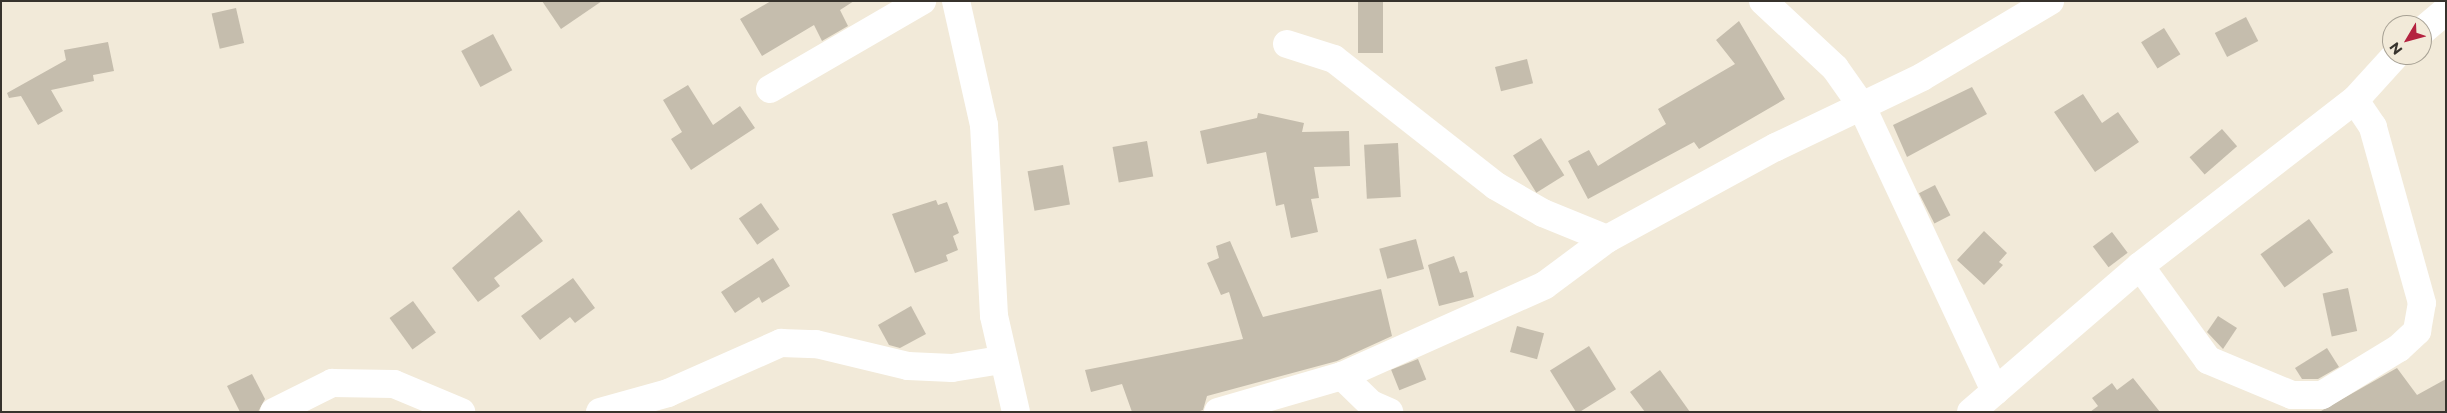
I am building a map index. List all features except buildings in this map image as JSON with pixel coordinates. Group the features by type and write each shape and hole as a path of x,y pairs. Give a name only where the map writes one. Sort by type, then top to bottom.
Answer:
{"street":[{"path":"770,89 922,1"},
{"path":"956,1 984,125 986,228 1001,360 1016,412"},
{"path":"1763,1 1834,68 1861,105 1995,392"},
{"path":"1218,412 1342,376 1545,285 1607,239 1861,105 1922,77 2050,1"},
{"path":"2432,22 2446,10"},
{"path":"1287,44 1334,59 1496,186 1543,213 1607,239"},
{"path":"1971,412 2140,266 2355,100 2387,65"},
{"path":"2140,266 2208,360 2292,395 2322,395 2399,348 2418,331 2422,303 2373,127 2355,100"},
{"path":"600,412 668,393 781,342 816,344 908,366 952,368 1001,360"},
{"path":"1342,376 1371,404 1389,412"},
{"path":"274,412 332,383 394,384 461,412"}]}
